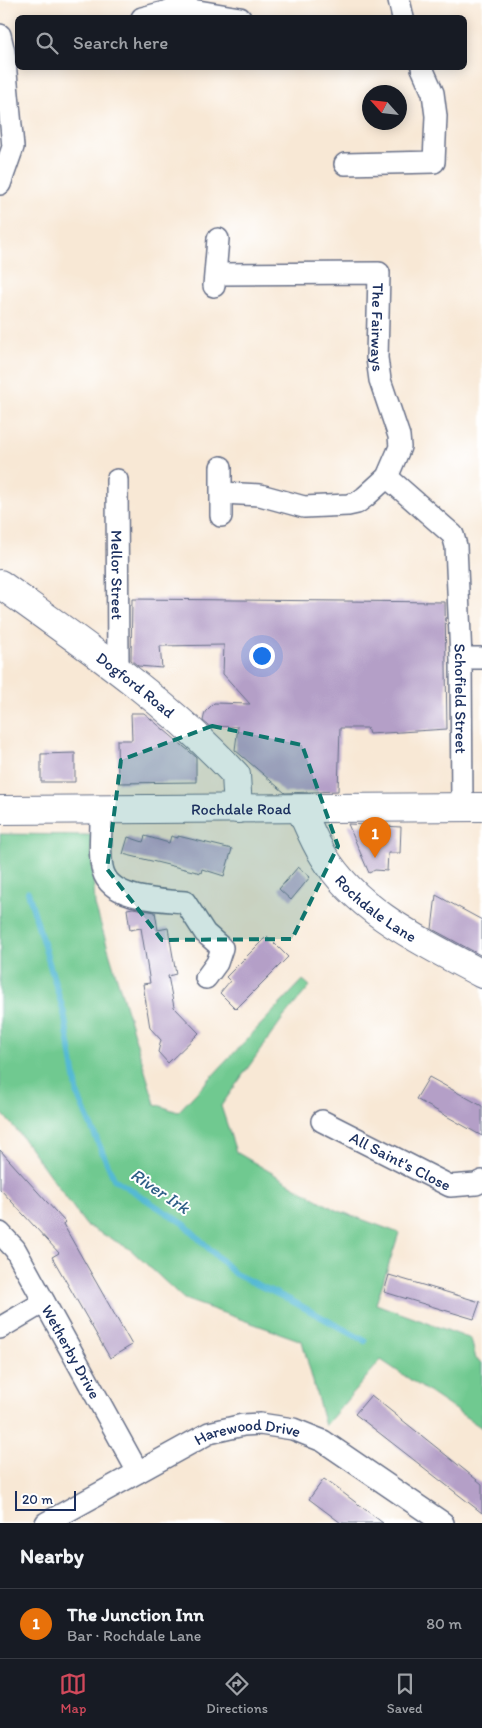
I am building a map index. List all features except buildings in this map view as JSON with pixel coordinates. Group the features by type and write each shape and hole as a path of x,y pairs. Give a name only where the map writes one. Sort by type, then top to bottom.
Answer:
{"street":[{"path":"399,0 402,15"},
{"path":"153,15 180,8 222,15"},
{"path":"0,184 13,147 7,45"},
{"path":"345,164 434,162 436,116 433,93 423,70"},
{"name":"The Fairways","path":"218,239 216,280 379,274 377,358 380,380 399,436 400,447 387,477 357,503 304,507 260,496 222,493"},
{"path":"221,467 221,516"},
{"name":"Schofield Street","path":"387,477 453,535 456,546 458,591 472,658 472,807"},
{"name":"Mellor Street","path":"117,480 118,669"},
{"name":"Dogford Road","path":"0,584 118,669 209,746 236,775 238,809"},
{"name":"Rochdale Road","path":"0,810 301,810 472,807"},
{"path":"101,809 103,872 113,887 145,899 185,902 205,933 222,948 217,963 206,978"},
{"name":"Rochdale Lane","path":"301,810 323,856 346,885 384,918 482,974"},
{"name":"All Saint's Close","path":"322,1121 450,1186 476,1184 482,1181"},
{"name":"Wetherby Drive","path":"0,1233 15,1249 138,1472"},
{"path":"0,1328 44,1302"},
{"name":"Harewood Drive","path":"46,1523 209,1433 243,1425 277,1426 309,1434 324,1442 443,1523"}],"highlighted area":[{"path":"212,726 302,745 338,846 292,939 162,940 107,869 121,760"}],"green space":[{"path":"0,834 91,835 95,905 155,1104 178,1112 303,980 310,986 283,1018 221,1106 236,1152 334,1209 399,1233 376,1304 471,1339 476,1359 482,1363 482,1428 381,1360 325,1426 302,1341 184,1299 130,1249 86,1225 19,1133 0,1111"}],"waterway":[{"name":"River Irk","path":"28,892 64,1013 78,1096 114,1179 184,1224 235,1274 290,1300 365,1341"}],"place":[{"name":"The Junction Inn","path":"375,858"}]}
